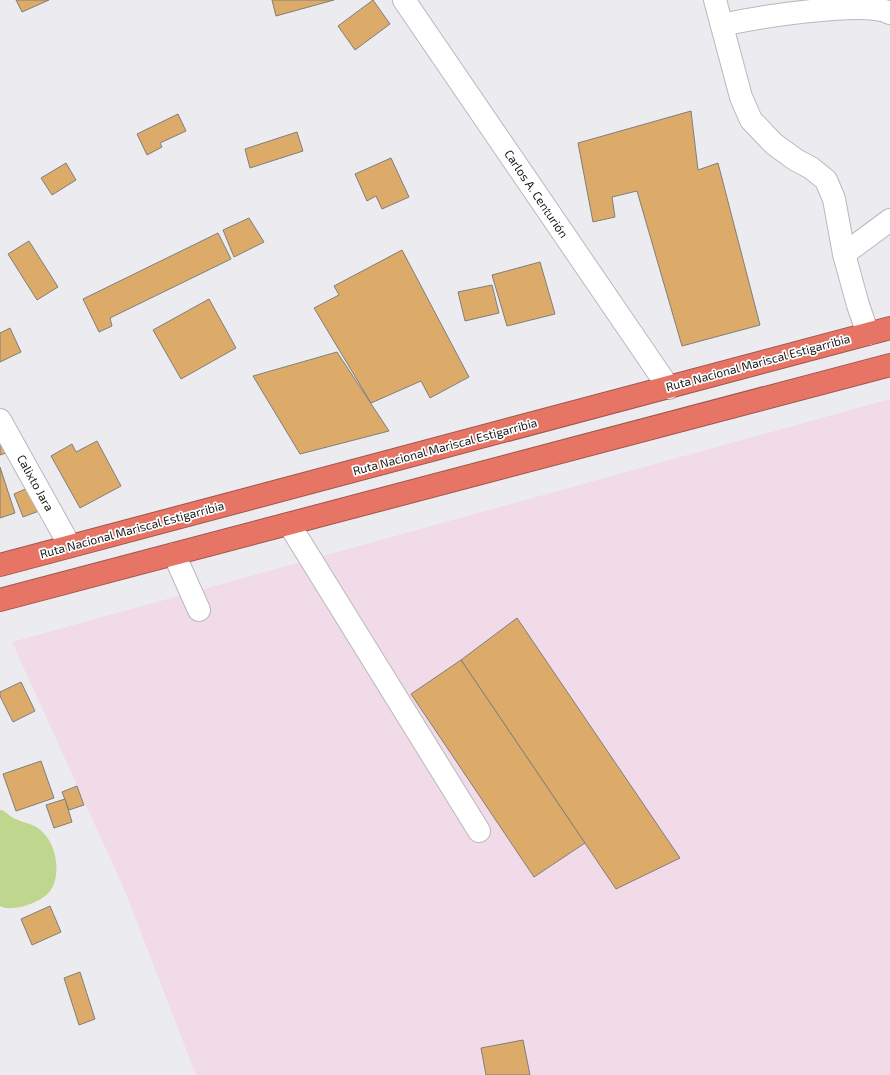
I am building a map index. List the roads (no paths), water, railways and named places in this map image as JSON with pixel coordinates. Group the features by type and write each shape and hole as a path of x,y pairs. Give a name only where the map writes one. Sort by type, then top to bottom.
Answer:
{"highway":[{"name":"Ruta Nacional Mariscal Estigarribia","path":"0,565 890,328"},
{"path":"0,600 890,365"}],"street":[{"name":"Carlos A. Centurión","path":"404,0 669,388"},
{"path":"715,0 741,98 751,120 774,144 796,160 811,168 826,180 834,199 844,254 858,305 868,334"},
{"path":"722,25 820,3 854,0 871,2 885,7 890,13"},
{"path":"844,254 890,220"},
{"name":"Calixto Jara","path":"0,420 70,546"},
{"path":"289,524 479,831"},
{"path":"174,554 199,610"}]}
